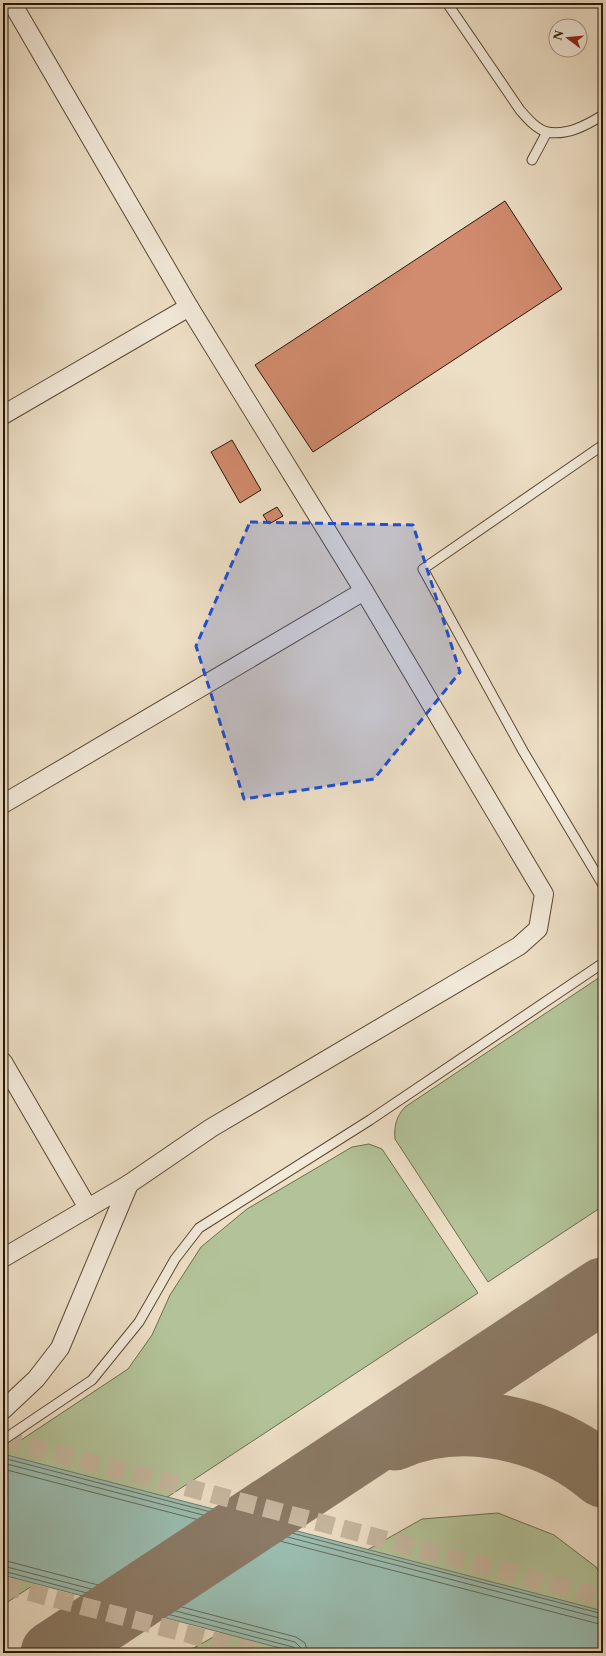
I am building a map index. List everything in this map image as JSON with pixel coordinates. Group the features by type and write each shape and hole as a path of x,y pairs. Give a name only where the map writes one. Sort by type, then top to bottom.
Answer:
{"street":[{"path":"3,1258 129,1184 211,1128 519,946 538,929 544,894 364,591 189,307 12,3"},
{"path":"3,415 189,307"},
{"path":"3,804 364,591"},
{"path":"3,1062 88,1208"},
{"path":"3,1410 36,1379 60,1348 129,1184"}],"lane":[{"path":"447,3 520,110 532,122 547,132 574,130 586,126 603,115"},
{"path":"532,160 547,132"},
{"path":"603,445 423,569 523,750 603,885"},
{"path":"3,1440 92,1380 139,1322 175,1259 199,1228 370,1120 603,963"}],"highlighted area":[{"path":"250,522 413,525 460,672 374,779 244,799 196,646"}],"shaded area":[{"path":"603,975 603,1206 488,1282 395,1139 395,1126 405,1107"},
{"path":"369,1144 382,1149 478,1293 3,1605 3,1452 128,1369 152,1335 170,1295 201,1247 247,1209 352,1147"},
{"path":"498,1513 554,1535 596,1567 603,1580 603,1653 185,1653 422,1519"}],"water":[{"path":"3,1454 603,1611 603,1653 299,1653 3,1575"}],"building":[{"path":"505,201 562,289 313,452 255,365"},
{"path":"232,440 261,490 240,503 211,452"},
{"path":"277,507 283,516 269,524 263,515"}],"taxiway":[{"path":"53,1653 603,1290"},
{"path":"394,1438 420,1429 447,1425 475,1424 503,1428 530,1435 557,1445 581,1459 603,1475"}],"tunnel":[{"path":"3,1439 603,1597"},
{"path":"3,1585 260,1653"}]}
